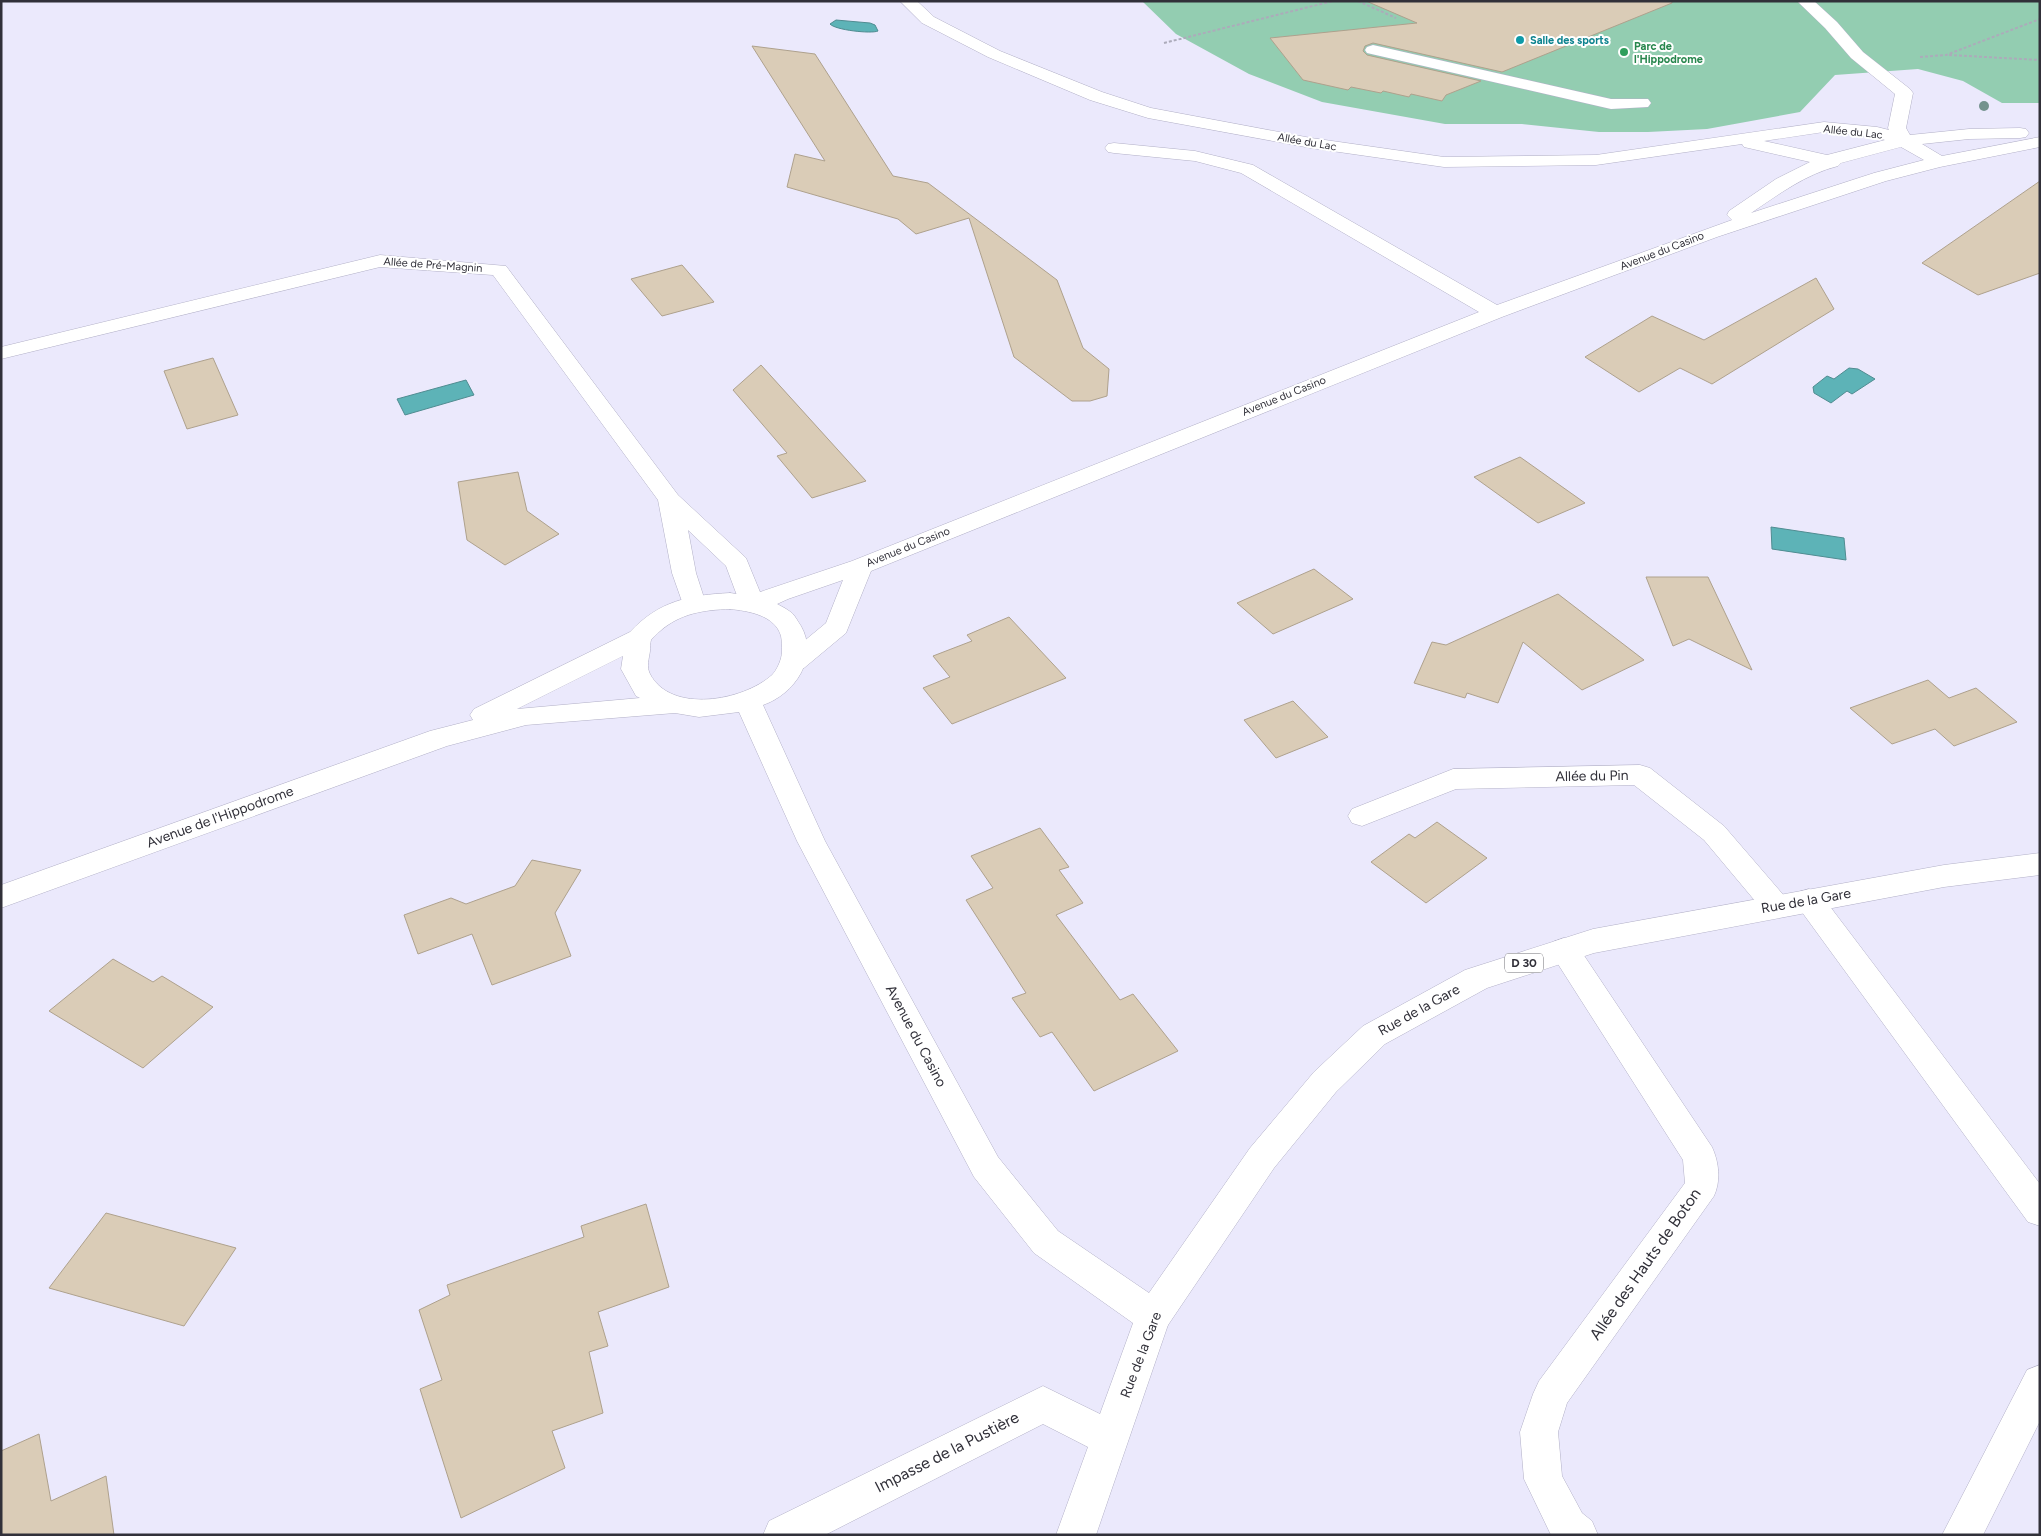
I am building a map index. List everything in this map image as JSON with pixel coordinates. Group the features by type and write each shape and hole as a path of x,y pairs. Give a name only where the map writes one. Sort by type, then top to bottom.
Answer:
{"street":[{"name":"Allée du Lac","path":"908,1 928,20 994,54 1096,96 1148,113 1310,143 1444,162 1596,160 1824,127 1877,132 1904,140 1939,162"},
{"path":"1805,1 1832,25 1858,55 1904,94 1898,128 1904,140"},
{"path":"1373,50 1611,104 1642,103"},
{"path":"1710,233 1783,183 1826,161 1904,140 1969,134 2040,133"},
{"name":"Allée du Lac","path":"1731,139 1826,161 1880,177"},
{"path":"1710,233 1880,177 1939,162 2040,142"},
{"path":"1114,148 1195,156 1247,169 1495,313"},
{"name":"Avenue du Casino","path":"753,604 779,593 861,566 1495,313 1710,233"},
{"name":"Allée de Pré-Magnin","path":"1,353 380,261 499,270 670,500 737,563 753,604"},
{"name":"Allée de Pré-Magnin","path":"670,500 684,573 694,604"},
{"path":"794,662 837,627 861,566"},
{"path":"732,600 753,604 776,613 790,627 797,644 794,662 786,677 769,691 748,702 723,708 698,709 674,705 654,697 640,684 633,670 632,653 639,638 653,623 671,612 694,604 732,600"},
{"name":"Avenue de l'Hippodrome","path":"440,738 639,638"},
{"name":"Avenue du Casino","path":"748,702 811,841 986,1167 1046,1242 1153,1316"},
{"name":"Avenue de l'Hippodrome","path":"1,897 440,738 526,716 674,705"},
{"name":"Allée du Pin","path":"1362,816 1453,779 1640,776 1714,833 1776,906"},
{"name":"Rue de la Gare","path":"1076,1535 1153,1316 1262,1158 1325,1082 1374,1035 1476,979 1593,941 1944,876 2040,864"},
{"path":"1809,900 2040,1211"},
{"name":"Allée des Hauts de Boton","path":"1564,950 1700,1157 1702,1186 1552,1394 1539,1432 1543,1479 1568,1527 1578,1535"},
{"path":"1962,1535 2040,1382"},
{"name":"Impasse de la Pustière","path":"783,1535 1043,1404 1110,1439"}],"path":[{"path":"1164,43 1334,1"},
{"path":"1946,55 2040,19"},
{"path":"1858,55 1883,58 1946,55 2040,60"}],"shaded area":[{"name":"Parc de l'Hippodrome","path":"1142,1 2040,1 2040,103 2002,103 1963,81 1918,69 1835,75 1800,112 1707,129 1599,132 1522,124 1445,124 1322,102 1249,74 1176,34"},
{"path":"836,20 870,23 875,25 878,31 853,31 830,24"},
{"path":"1849,368 1858,369 1875,379 1852,394 1847,391 1831,403 1814,393 1813,387 1827,376 1834,379"},
{"path":"466,380 474,395 405,415 397,399"},
{"path":"1771,527 1844,538 1846,560 1772,549"}],"building":[{"path":"1366,1 1672,1 1672,3 1502,72 1373,43 1365,46 1363,51 1367,55 1481,81 1446,95 1442,101 1411,94 1409,97 1351,87 1348,90 1303,80 1270,38 1417,23"},
{"path":"752,46 815,54 893,176 928,183 1057,280 1083,348 1109,369 1107,396 1090,401 1072,401 1014,357 969,218 916,234 898,219 787,187 795,154 825,161"},
{"path":"2040,181 2040,273 1978,295 1922,263"},
{"path":"682,265 714,302 662,316 631,279"},
{"path":"1816,278 1834,309 1712,384 1680,368 1639,392 1585,357 1652,316 1704,340"},
{"path":"213,358 238,415 187,429 164,371"},
{"path":"761,365 866,481 812,498 777,456 787,453 733,390"},
{"path":"1520,457 1585,503 1538,523 1474,477"},
{"path":"518,472 527,511 559,534 505,565 467,540 458,482"},
{"path":"1314,569 1353,599 1273,634 1237,603"},
{"path":"1646,577 1708,577 1752,670 1689,639 1673,646"},
{"path":"1558,594 1644,660 1582,690 1523,642 1498,703 1467,693 1465,698 1414,683 1432,642 1446,645"},
{"path":"1009,617 1066,678 952,724 923,688 950,677 933,656 972,641 967,635"},
{"path":"1928,680 1949,698 1976,688 2017,722 1954,746 1935,729 1892,744 1850,708"},
{"path":"1293,701 1328,737 1276,758 1244,720"},
{"path":"1437,822 1487,858 1426,903 1371,862 1409,834 1415,838"},
{"path":"1040,828 1069,867 1059,870 1083,903 1056,915 1120,1000 1133,994 1178,1051 1094,1091 1052,1032 1040,1037 1012,998 1026,993 966,900 993,888 971,856"},
{"path":"532,860 581,870 555,913 571,956 492,985 472,934 418,954 404,915 451,898 466,904 515,886"},
{"path":"113,959 153,982 162,976 213,1007 143,1068 49,1011"},
{"path":"646,1204 669,1287 598,1312 608,1346 589,1352 603,1413 552,1431 565,1468 461,1518 420,1389 442,1380 419,1310 450,1295 447,1285 584,1237 581,1226"},
{"path":"106,1213 236,1248 184,1326 49,1288"},
{"path":"39,1434 51,1501 106,1476 114,1535 1,1535 1,1451"}],"place":[{"name":"Salle des sports","path":"1520,40"},
{"name":"Parc de l'Hippodrome","path":"1624,52"}]}
